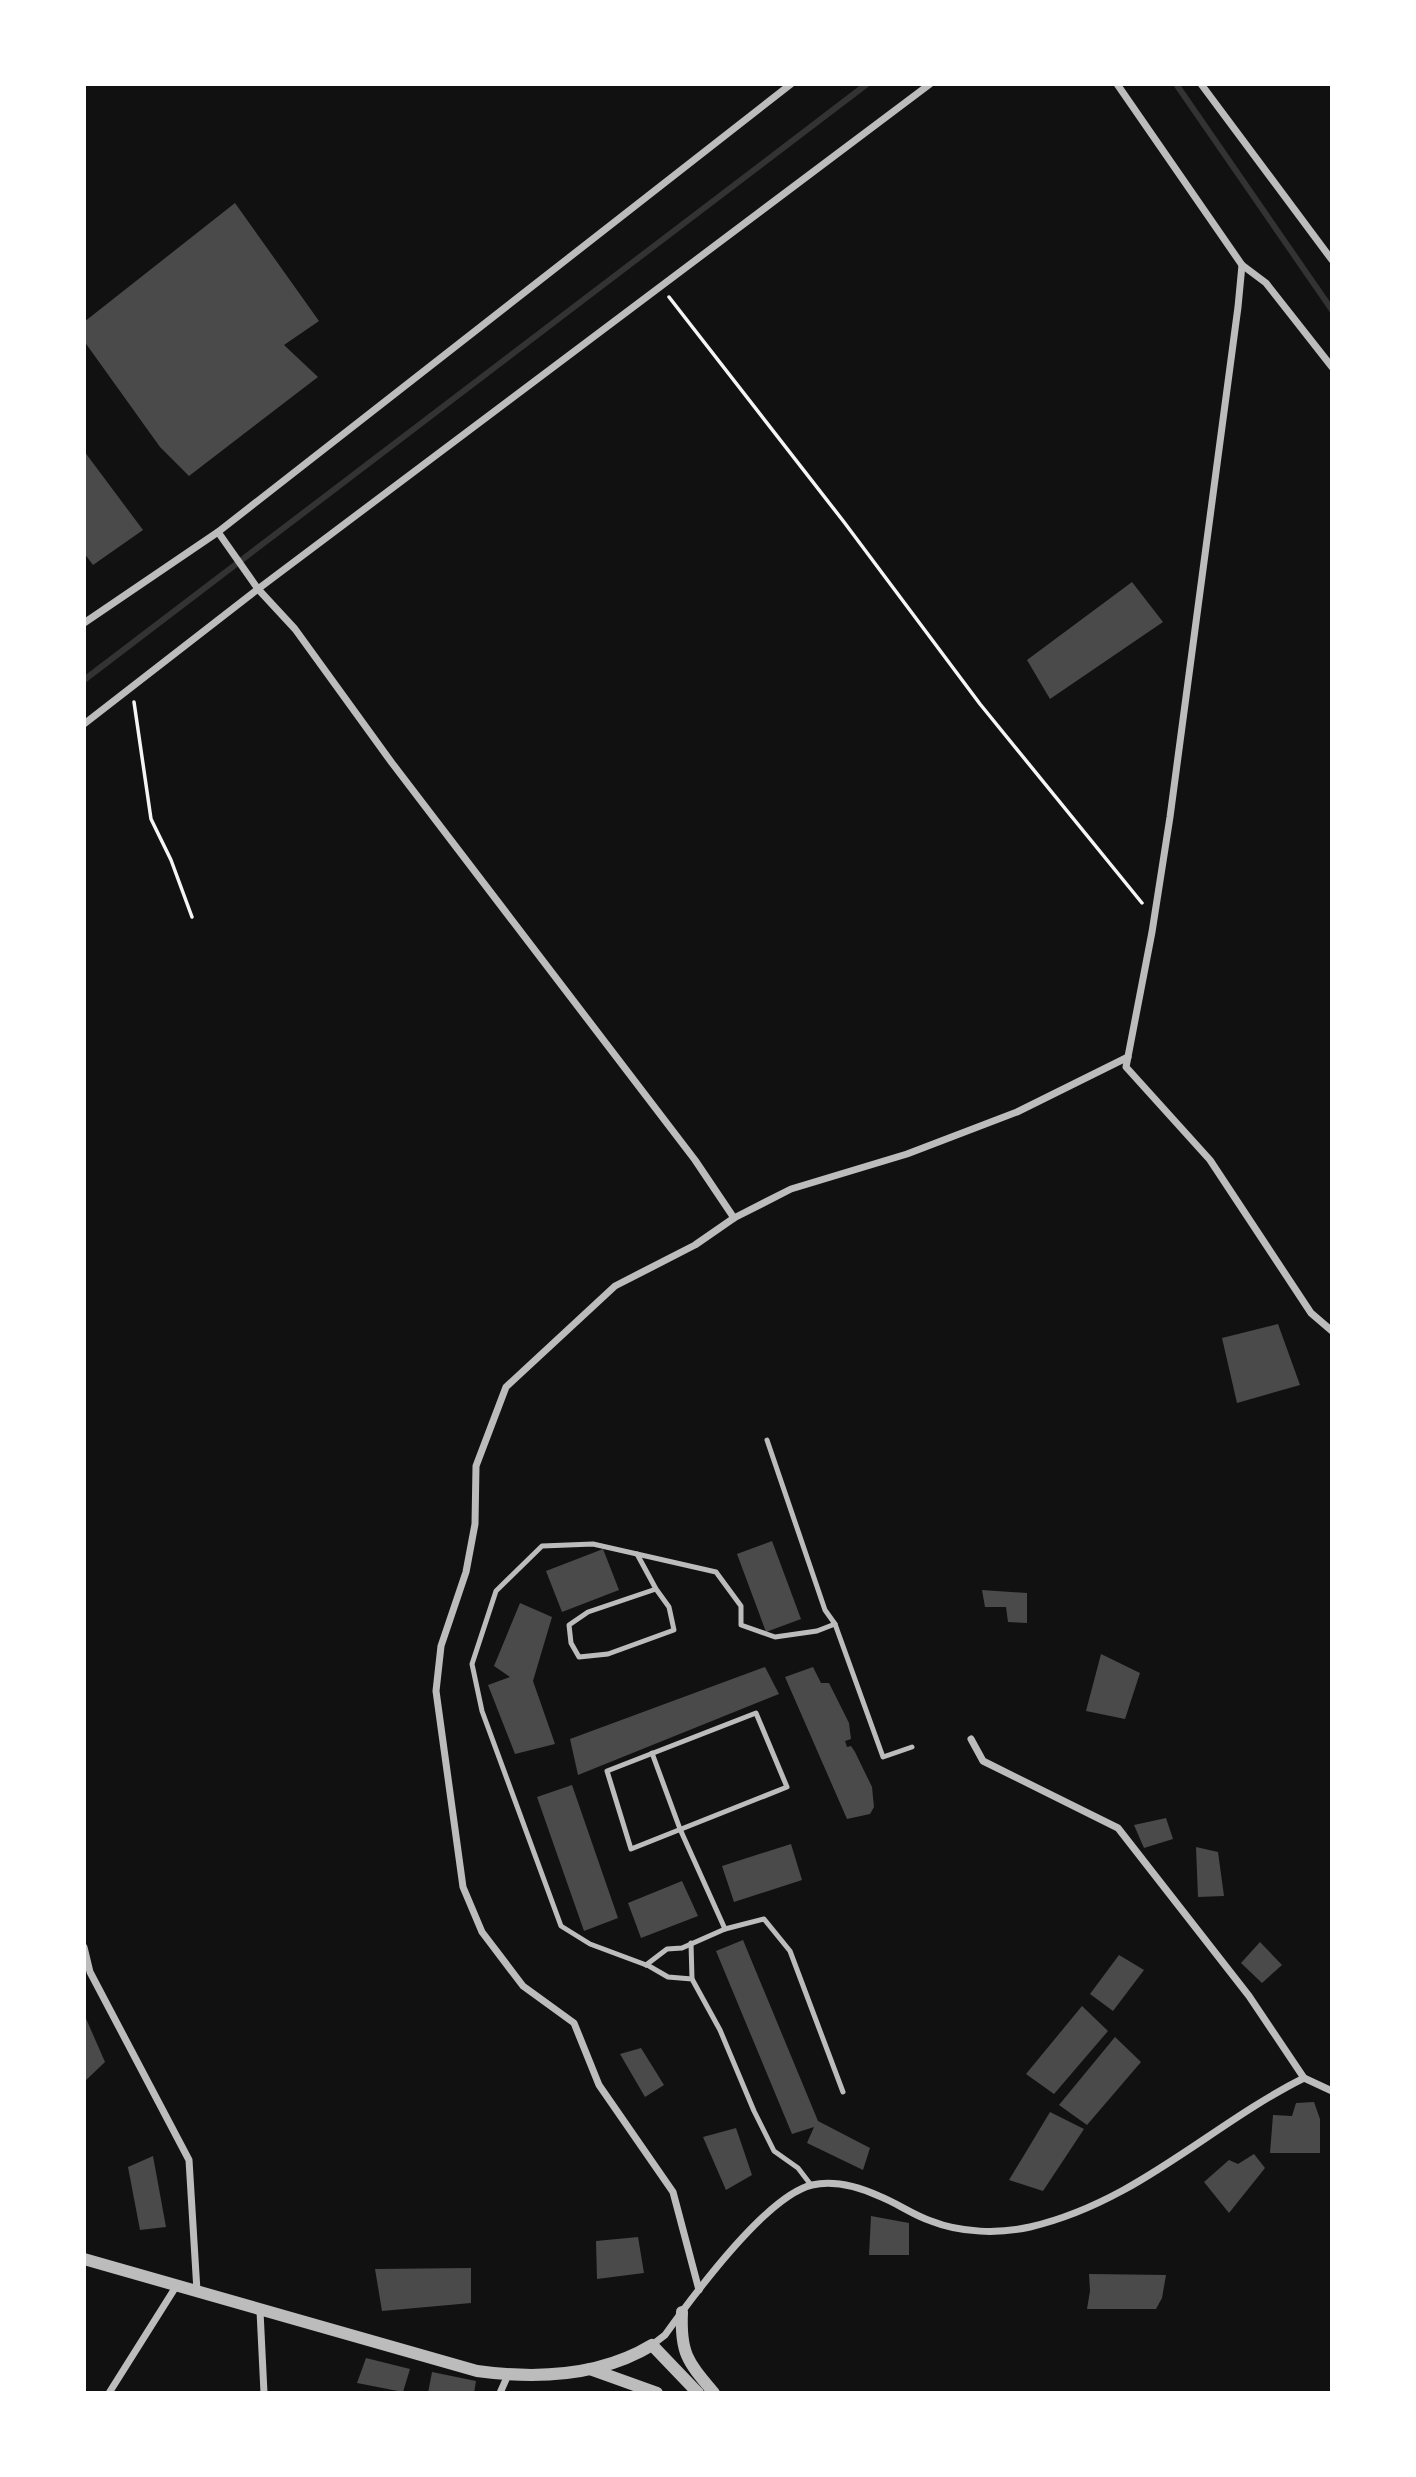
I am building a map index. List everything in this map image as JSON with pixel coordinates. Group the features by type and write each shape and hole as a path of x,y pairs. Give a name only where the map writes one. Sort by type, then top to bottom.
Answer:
{"street":[{"path":"84,623 218,532 791,84"},
{"path":"84,724 258,589 930,84"},
{"path":"1117,84 1242,265 1266,283 1332,367"},
{"path":"1201,84 1332,260"},
{"path":"1242,265 1172,803 1126,1067 1210,1160 1311,1313 1332,1331"},
{"path":"218,532 258,589 295,629 392,763 695,1160 734,1218"},
{"path":"699,2290 673,2192 599,2085 574,2023 523,1986 482,1932 463,1887 436,1691 441,1646 466,1572 475,1524 476,1466 506,1387 615,1286 695,1245 734,1218 791,1189 907,1154 1017,1112 1128,1057"},
{"path":"971,1739 983,1761 1118,1828 1249,1996 1304,2078 1332,2091"},
{"path":"84,1947 90,1972 189,2160 197,2291"},
{"path":"84,2259 477,2371 508,2375 559,2374 590,2369 635,2356 652,2345 665,2335 734,2247 764,2216 811,2185 840,2184 858,2188 932,2222 955,2228 1002,2231 1030,2227 1091,2206 1158,2172 1277,2092 1304,2078"},
{"path":"109,2393 177,2285"},
{"path":"260,2311 264,2393"},
{"path":"682,2312 681,2338 688,2362 714,2393"},
{"path":"652,2345 698,2393"},
{"path":"590,2369 657,2393"},
{"path":"500,2393 508,2375"}],"lane":[{"path":"767,1440 825,1610 835,1624 883,1757 912,1747"},
{"path":"692,1979 668,1977 646,1965 590,1944 561,1926 482,1711 472,1664 496,1591 542,1546 593,1544 716,1572 741,1606 741,1625 775,1637 817,1631 835,1624"},
{"path":"638,1554 656,1589 669,1607 674,1630 608,1654 579,1657 571,1643 569,1625 587,1612 656,1589"},
{"path":"756,1713 787,1787 681,1829 631,1849 607,1771 756,1713"},
{"path":"652,1753 724,1929"},
{"path":"646,1965 667,1948 681,1948 724,1929 764,1919 790,1951 843,2092"},
{"path":"691,1943 692,1979 720,2030 754,2111 774,2151 798,2168 811,2185"}],"path":[{"path":"662,287 844,522 980,704 1154,918"},
{"path":"132,686 151,819 171,860 192,917"}],"building":[{"path":"235,203 319,321 284,345 318,377 189,476 160,447 84,341 84,322"},
{"path":"84,451 143,530 93,565 84,553"},
{"path":"1132,582 1163,622 1050,699 1027,660"},
{"path":"1278,1324 1300,1385 1237,1403 1222,1338"},
{"path":"772,1541 801,1619 766,1632 737,1554"},
{"path":"603,1549 619,1590 562,1612 546,1571"},
{"path":"982,1590 1027,1593 1027,1623 1008,1622 1006,1607 985,1607"},
{"path":"520,1603 552,1617 533,1681 555,1744 515,1754 488,1685 510,1677 494,1666"},
{"path":"1101,1654 1140,1673 1125,1719 1086,1711"},
{"path":"765,1667 779,1694 578,1775 570,1739"},
{"path":"813,1667 821,1683 829,1683 849,1723 851,1739 845,1741 847,1747 851,1746 855,1752 872,1787 874,1807 870,1814 847,1819 785,1677"},
{"path":"572,1785 618,1918 584,1931 537,1797"},
{"path":"1166,1818 1173,1839 1144,1848 1134,1825"},
{"path":"791,1844 802,1880 734,1902 722,1866"},
{"path":"1196,1847 1218,1852 1224,1896 1198,1897"},
{"path":"682,1881 698,1916 641,1938 628,1903"},
{"path":"743,1940 818,2121 870,2148 863,2170 807,2143 814,2127 792,2134 716,1951"},
{"path":"1260,1942 1282,1965 1262,1983 1241,1963"},
{"path":"1119,1955 1144,1970 1113,2011 1090,1994"},
{"path":"1082,2006 1108,2031 1054,2094 1026,2074"},
{"path":"84,2014 105,2062 84,2082"},
{"path":"1115,2037 1141,2062 1087,2125 1059,2105"},
{"path":"641,2048 664,2085 645,2097 620,2054"},
{"path":"1314,2102 1320,2119 1320,2153 1270,2153 1273,2115 1292,2116 1296,2103"},
{"path":"1050,2112 1084,2129 1043,2191 1009,2180"},
{"path":"736,2128 752,2175 726,2190 703,2137"},
{"path":"1254,2154 1265,2168 1229,2213 1204,2182 1229,2160 1238,2164"},
{"path":"153,2156 166,2227 140,2230 128,2167"},
{"path":"871,2216 909,2223 909,2255 869,2255"},
{"path":"638,2237 644,2273 597,2279 596,2241"},
{"path":"471,2268 471,2303 382,2311 375,2269"},
{"path":"1089,2274 1166,2275 1162,2298 1156,2309 1087,2309"},
{"path":"366,2358 410,2369 403,2392 357,2383"},
{"path":"432,2372 476,2381 474,2393 428,2393"}],"waterway":[{"path":"84,680 867,84"},
{"path":"1176,84 1332,310"}]}
